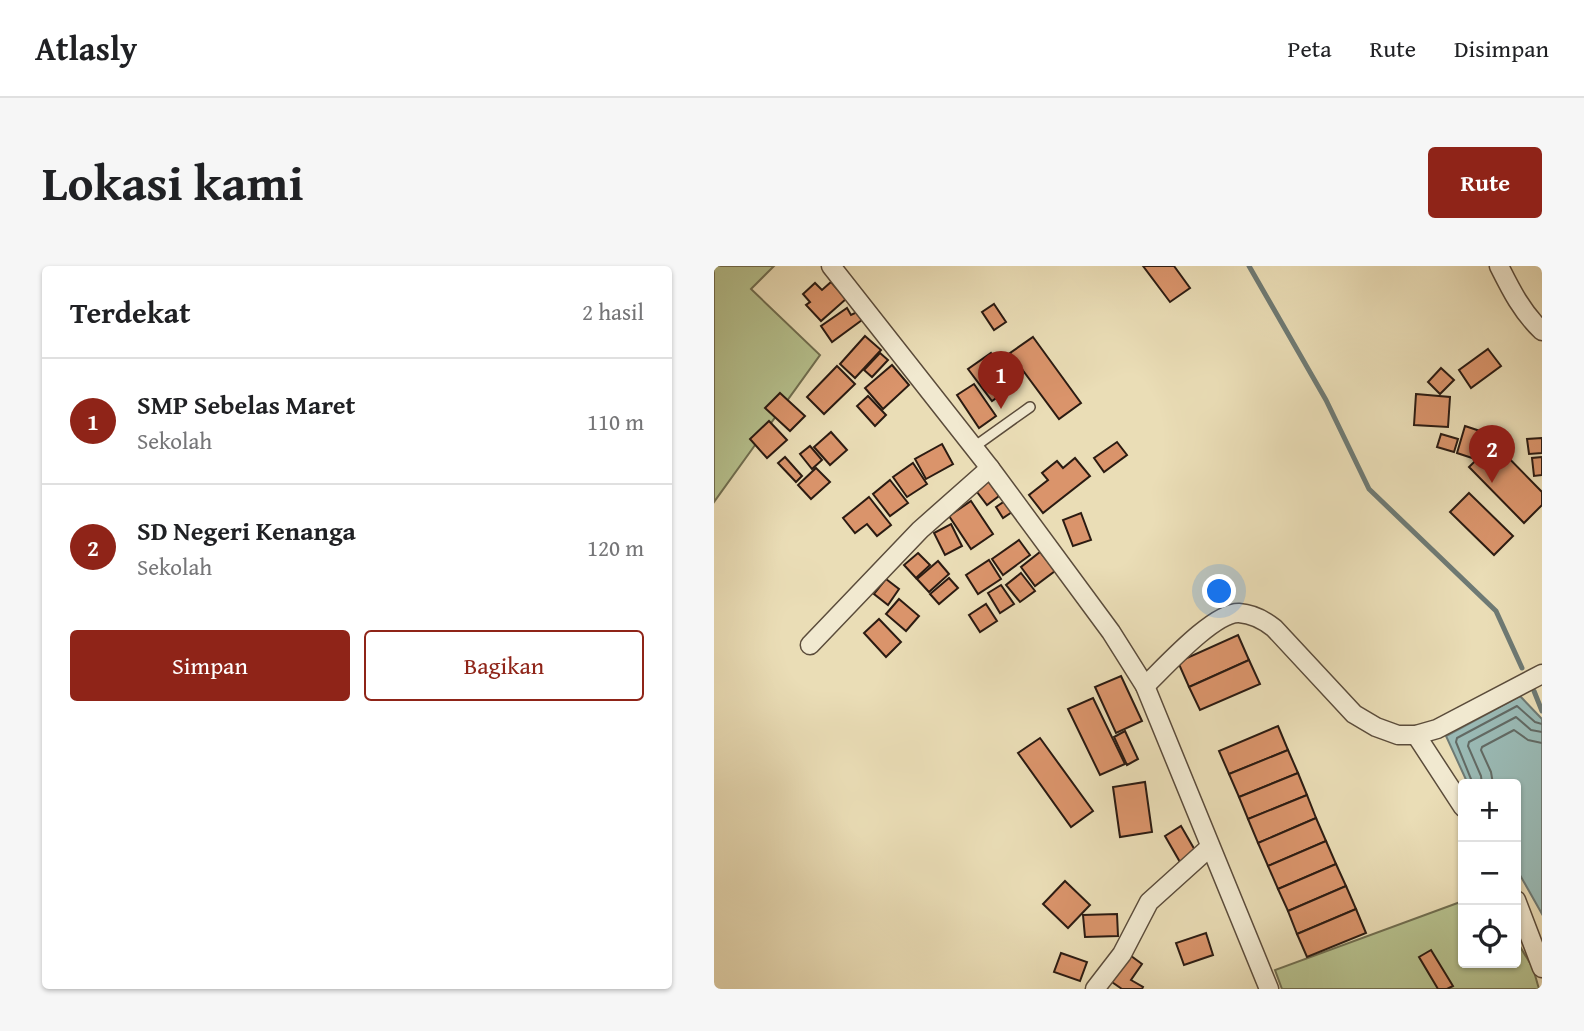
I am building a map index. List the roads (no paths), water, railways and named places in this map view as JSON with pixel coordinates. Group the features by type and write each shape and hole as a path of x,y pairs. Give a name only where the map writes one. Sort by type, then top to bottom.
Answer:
{"street":[{"path":"831,266 990,468 1111,632 1145,686 1269,989"},
{"path":"1499,266 1514,297 1542,331"},
{"path":"810,645 920,530 990,468"},
{"path":"1145,686 1212,622 1237,613 1261,619 1274,628 1354,714 1376,727 1398,735 1437,729 1542,674"},
{"path":"1416,734 1458,799"},
{"path":"1095,989 1122,954 1149,902 1210,847"},
{"path":"1518,905 1542,968"}],"lane":[{"path":"974,447 1030,407"}],"water":[{"path":"1520,696 1542,719 1542,914 1521,877 1521,779 1466,779 1446,736"}],"waterway":[{"path":"1249,266 1326,400 1369,489 1496,611 1522,668"},
{"path":"1534,691 1542,711"}],"place":[{"name":"SMP Sebelas Maret","path":"1001,409"},
{"name":"SD Negeri Kenanga","path":"1492,483"}]}
